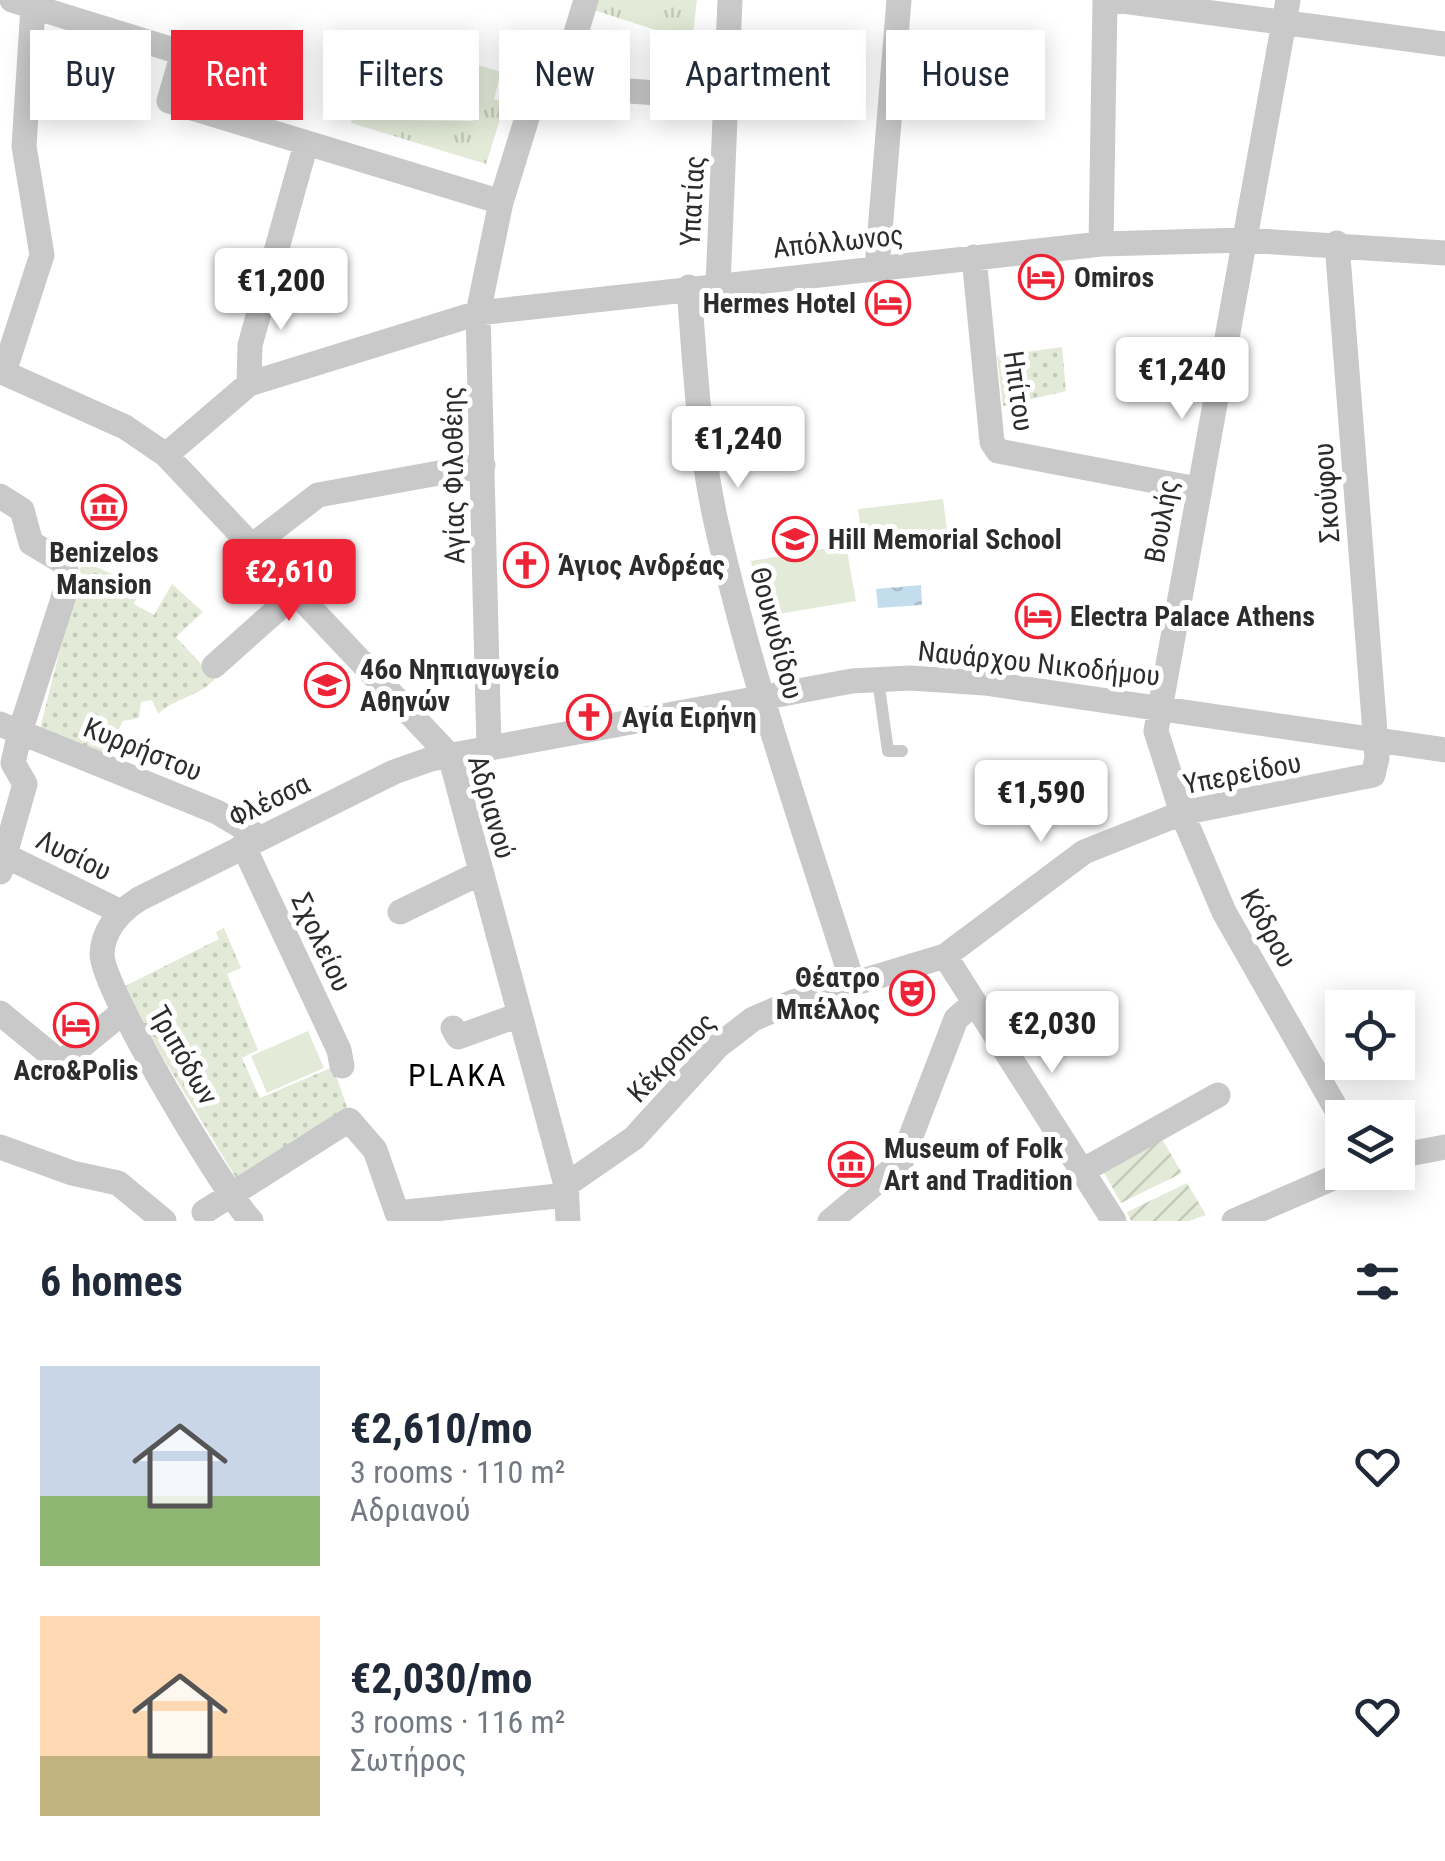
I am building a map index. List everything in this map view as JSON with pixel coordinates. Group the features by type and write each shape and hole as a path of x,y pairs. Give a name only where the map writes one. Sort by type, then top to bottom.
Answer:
{"street":[{"path":"577,30 586,0"},
{"name":"Υπατίας","path":"718,284 730,0"},
{"path":"878,268 899,0"},
{"path":"1101,244 1105,0"},
{"path":"1115,0 1286,12 1445,44"},
{"path":"2,372 42,255 42,238 25,168 30,58 22,4 183,52 168,101 501,202"},
{"name":"Βουλής","path":"1182,814 1157,741 1159,706 1286,12"},
{"name":"Αγίας Φιλοθέης","path":"489,749 478,313 501,202 527,120"},
{"path":"166,455 249,384 250,345 306,144"},
{"name":"Απόλλωνος","path":"249,384 478,313 689,287 1101,244 1244,240 1337,243 1445,254"},
{"name":"Σκούφου","path":"1337,243 1376,738"},
{"name":"Ηπίτου","path":"974,257 992,442 998,451 1197,489"},
{"name":"Θουκυδίδου","path":"689,287 711,495 763,699 853,984"},
{"name":"Αδριανού","path":"2,372 126,426 166,455 450,756 567,1200"},
{"path":"253,545 318,495 483,465"},
{"path":"0,496 22,510 30,544 63,562 70,580 10,728 14,763 24,784 2,860"},
{"path":"214,666 297,592"},
{"name":"Ναυάρχου Νικοδήμου","path":"450,756 878,680 985,683 1445,750"},
{"name":"Κυρρήστου","path":"10,728 217,812 251,841"},
{"name":"Υπερείδου","path":"945,956 1064,862 1182,814 1362,781 1376,769 1376,738"},
{"name":"Φλέσσα","path":"121,912 251,841 394,772 450,756"},
{"name":"Κόδρου","path":"1182,814 1224,912 1331,1100"},
{"name":"Σχολείου","path":"251,841 339,1050 342,1066"},
{"name":"Λυσίου","path":"2,860 121,912"},
{"path":"400,912 480,873"},
{"name":"Τριπόδων","path":"121,912 104,938 102,957 124,1011 251,1221"},
{"path":"945,956 972,1005 1114,1221"},
{"name":"Κέκροπος","path":"567,1200 634,1138 718,1046 765,1017 853,984 945,956"},
{"path":"830,1221 901,1162 956,1019 972,1005"},
{"path":"0,1014 62,1063 124,1011"},
{"path":"453,1028 458,1036 518,1015"},
{"path":"1082,1171 1218,1094"},
{"path":"204,1212 349,1120 375,1150 398,1213 567,1200"},
{"path":"0,1147 72,1173 118,1183 164,1221"},
{"path":"1415,1153 1445,1147"},
{"path":"1234,1221 1325,1182"}],"lane":[{"path":"878,680 888,752 902,752"}],"green space":[{"path":"597,0 697,0 693,30 655,30 594,10"},
{"path":"479,65 499,71 494,99 499,101 500,120 486,164 351,123 352,120 479,120"},
{"path":"1062,347 1066,391 1003,406 997,356"},
{"path":"943,499 948,539 863,550 858,509"},
{"path":"846,545 856,601 761,617 751,561"},
{"path":"82,561 141,586 134,604 154,615 172,584 203,612 176,637 215,679 158,714 152,700 141,702 139,718 123,721 105,757 40,729"},
{"path":"224,928 241,968 227,974 258,1050 242,1058 260,1098 333,1067 347,1107 239,1183 121,988 219,939 216,932"},
{"path":"308,1031 324,1068 267,1093 251,1056"},
{"path":"1162,1139 1182,1173 1121,1203 1103,1171"},
{"path":"1187,1183 1206,1215 1189,1221 1131,1221 1127,1212"}],"water":[{"path":"921,585 922,605 878,608 876,589"}],"place":[{"name":"Omiros","path":"1041,277"},
{"name":"Hermes Hotel","path":"888,303"},
{"name":"Benizelos Mansion","path":"104,507"},
{"name":"Hill Memorial School","path":"795,539"},
{"name":"Άγιος Ανδρέας","path":"526,565"},
{"name":"Electra Palace Athens","path":"1038,616"},
{"name":"46ο Νηπιαγωγείο Αθηνών","path":"327,685"},
{"name":"Αγία Ειρήνη","path":"589,717"},
{"name":"Θέατρο Μπέλλος","path":"912,993"},
{"name":"Acro&Polis","path":"76,1025"},
{"name":"Museum of Folk Art and Tradition","path":"851,1164"}],"district":[{"name":"PLAKA","path":"458,1075"}]}
